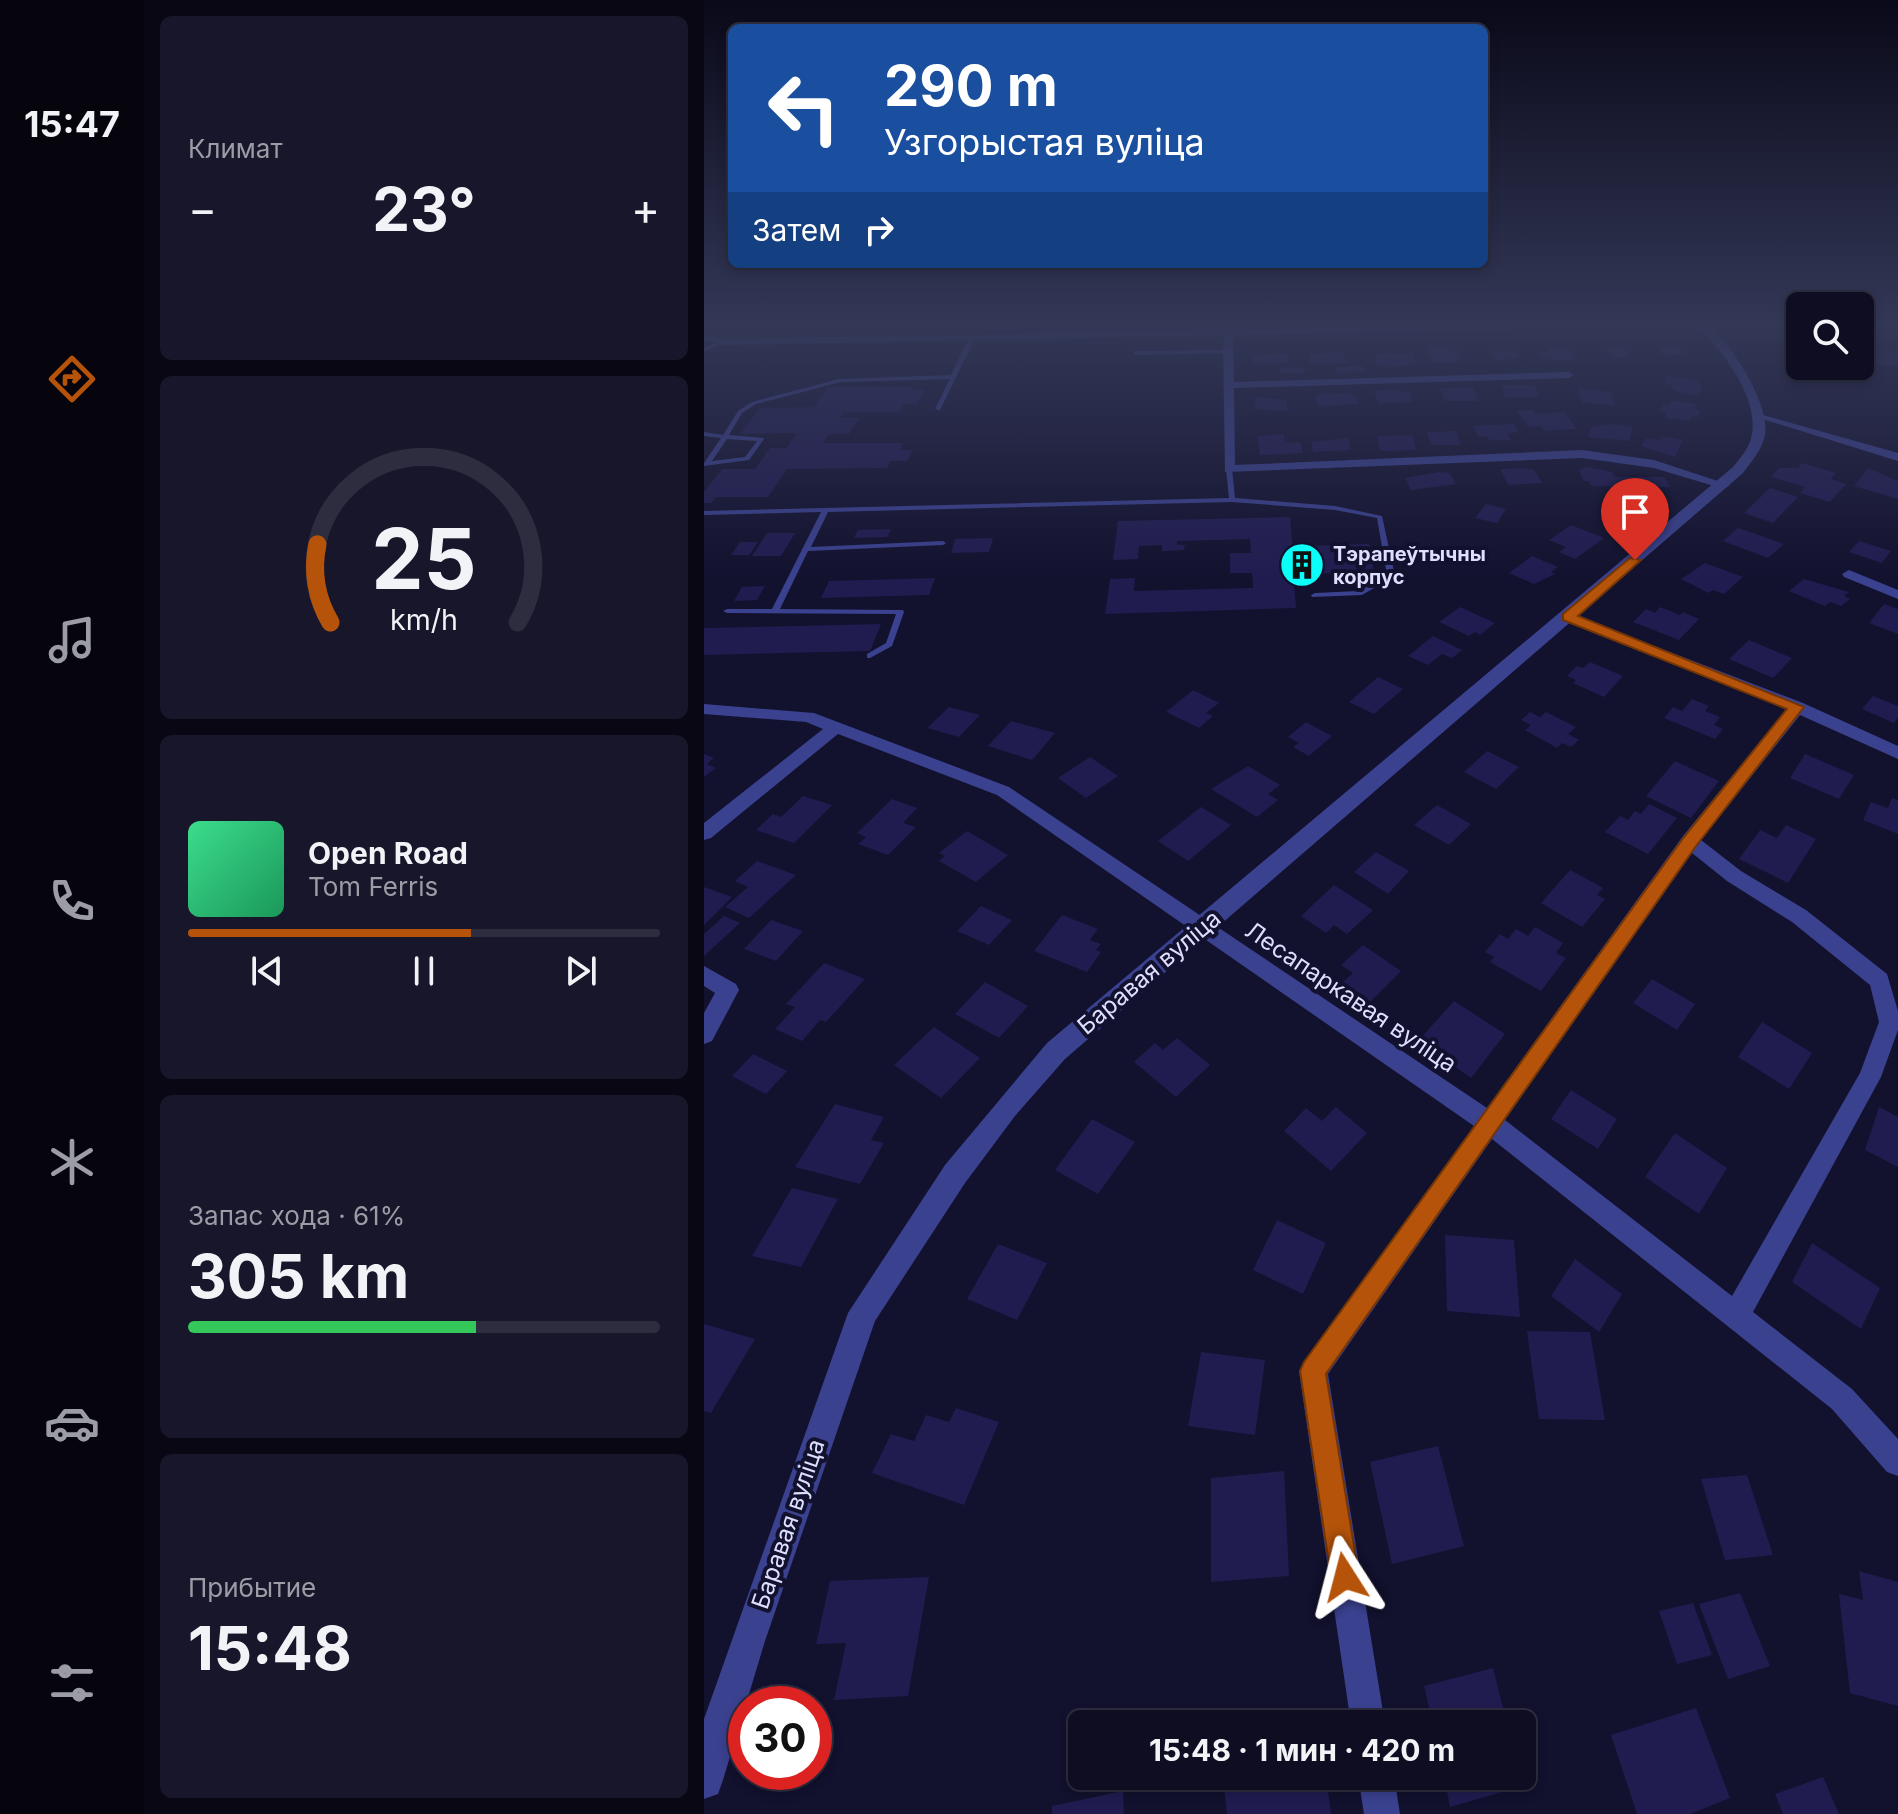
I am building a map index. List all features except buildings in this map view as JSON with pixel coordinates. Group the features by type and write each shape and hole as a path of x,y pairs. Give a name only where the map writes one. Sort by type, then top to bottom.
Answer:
{"street":[{"path":"1230,412 1229,469 1582,454 1608,455 1690,472 1724,485"},
{"path":"1758,412 1760,415 1898,457"},
{"name":"Баравая вуліца","path":"704,1780 747,1641 863,1313 955,1174 1056,1051 1724,485 1750,456 1760,415"},
{"path":"1849,574 1898,595"},
{"path":"1568,617 1797,707 1898,753"},
{"path":"1366,1710 1313,1371 1690,841 1797,707"},
{"name":"Лесапаркавая вуліца","path":"704,709 808,717 1003,791 1491,1124 1842,1399 1898,1461"},
{"path":"704,833 836,727"},
{"path":"1690,841 1734,876 1799,916 1879,980 1890,1022 1870,1077 1735,1318"},
{"path":"704,975 728,990 704,1034"},
{"path":"1378,1790 1382,1814"}],"lane":[{"path":"706,465 741,412"},
{"path":"704,434 761,439 747,459 706,465"},
{"path":"1229,469 1232,500"},
{"path":"704,513 1232,500 1335,508 1380,517 1391,576 1359,593 1315,595"},
{"path":"775,611 825,511"},
{"path":"806,549 943,543"},
{"path":"727,611 900,612 889,644 870,656"}],"place":[{"name":"Тэрапеўтычны корпус","path":"1302,565"}],"route":[{"path":"1345,1577 1313,1371 1690,841 1797,707 1568,617 1635,560"}]}
